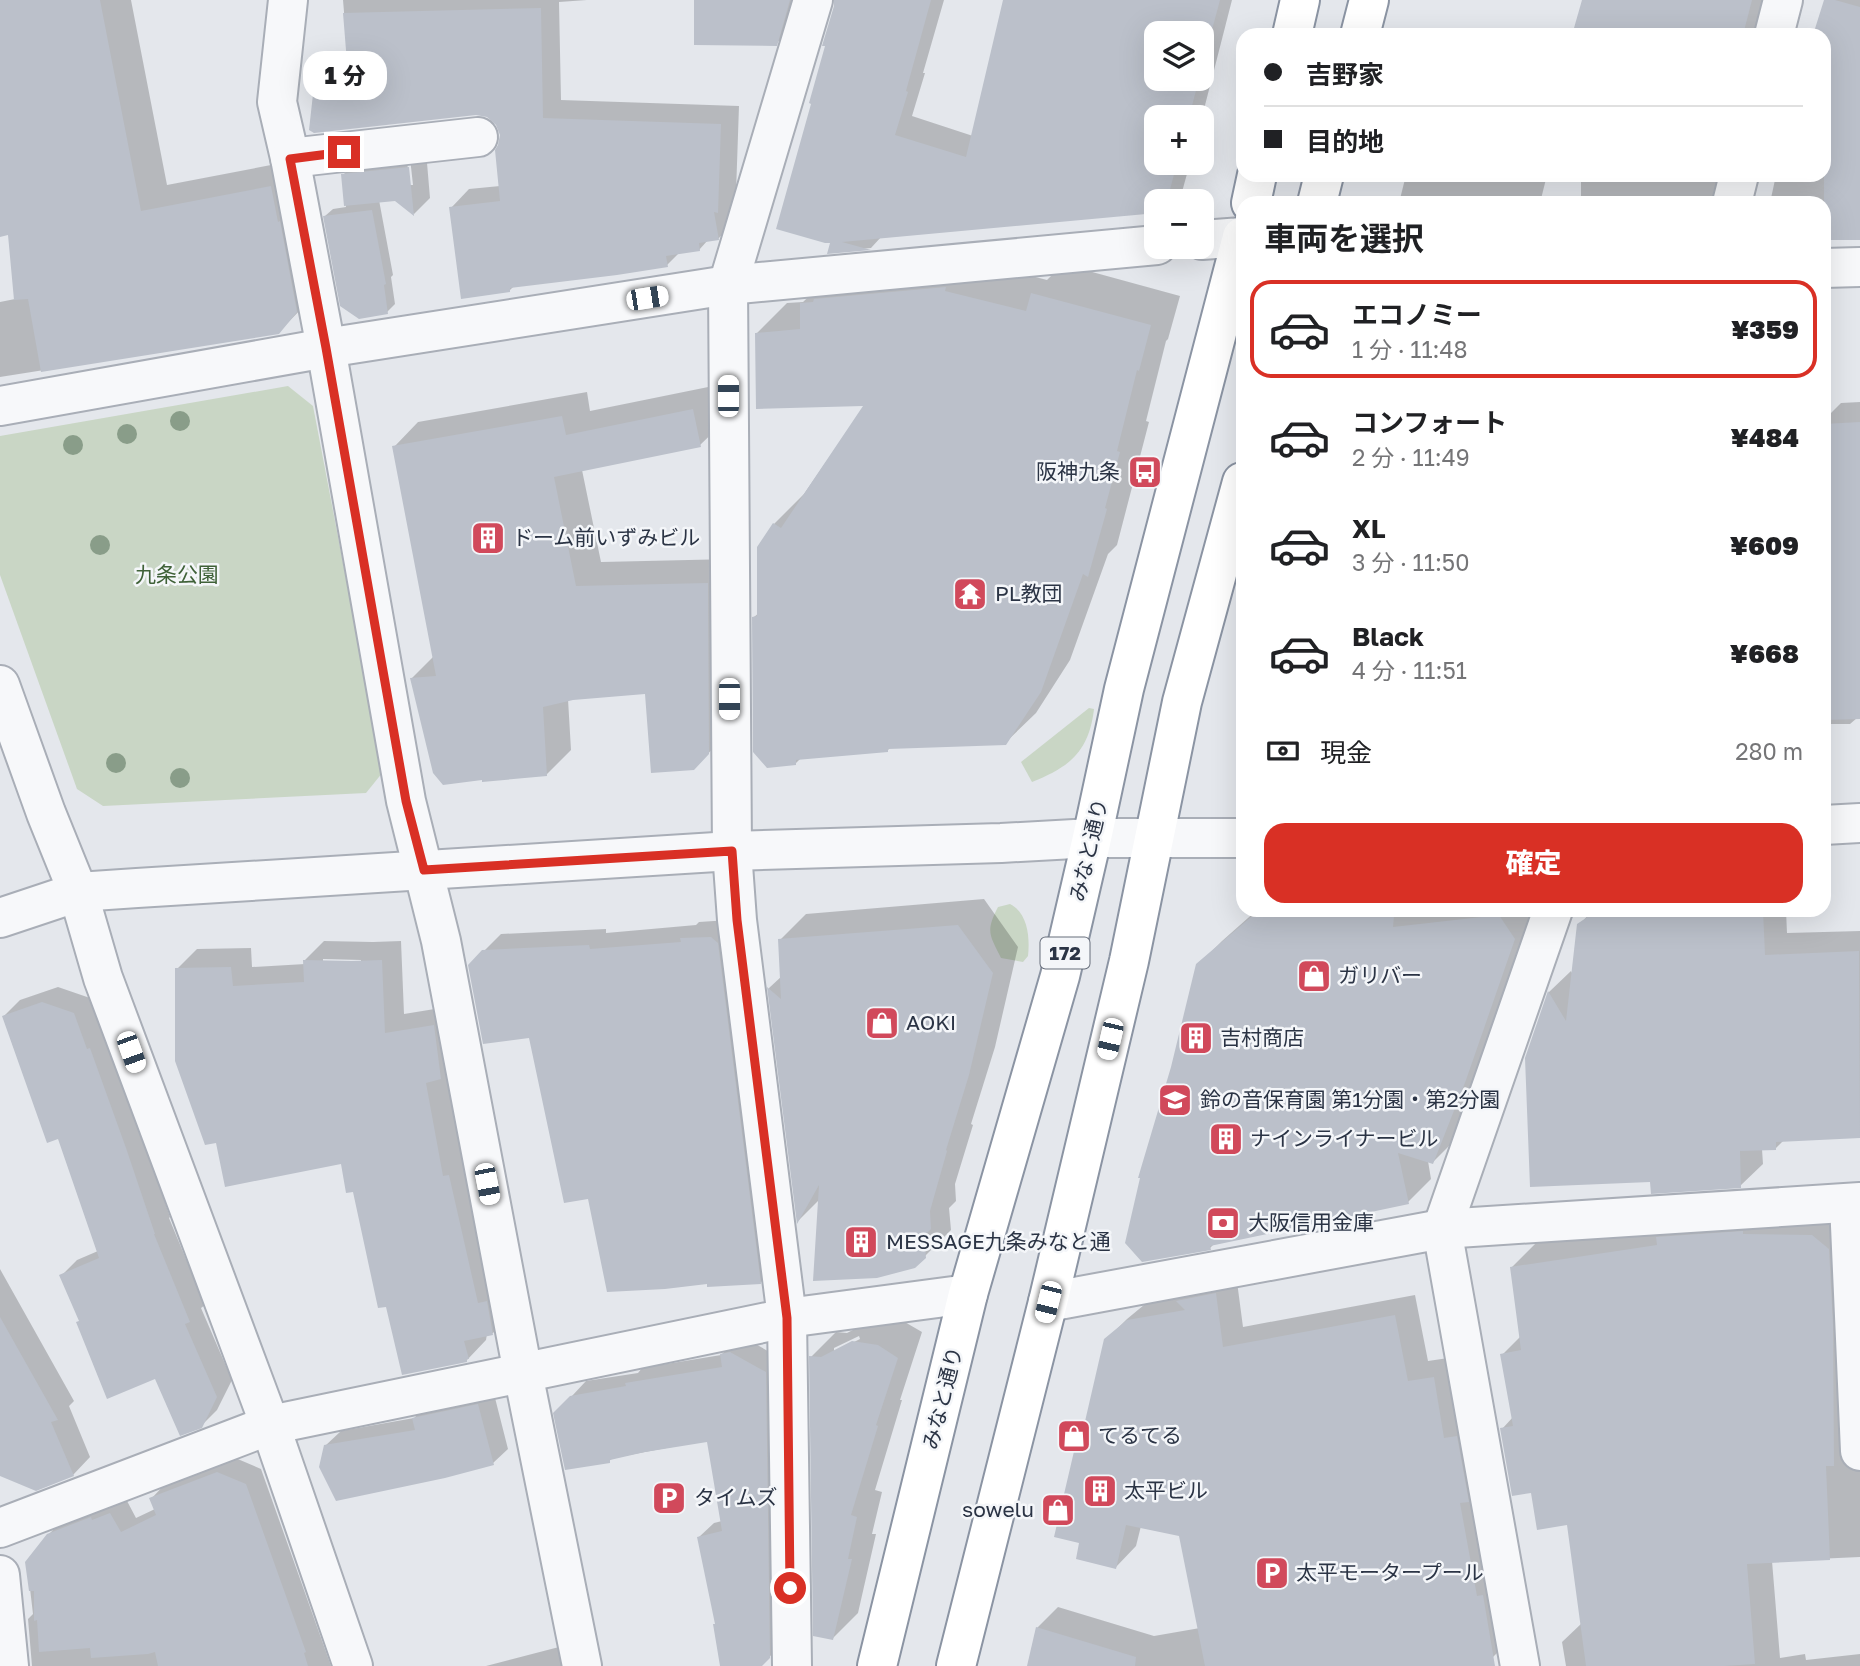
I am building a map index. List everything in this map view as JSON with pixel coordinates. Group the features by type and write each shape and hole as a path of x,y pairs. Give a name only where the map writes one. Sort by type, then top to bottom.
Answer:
{"highway":[{"path":"1294,28 1300,0"},
{"path":"1362,28 1369,0"},
{"name":"みなと通り","path":"877,1666 968,1294 1060,976 1124,689 1236,260"},
{"path":"956,1666 1048,1302 1129,961 1182,702 1236,504"}],"street":[{"path":"288,0 277,102 326,348 406,801 441,941 582,1666"},
{"path":"792,1666 787,1318 738,934 732,851 727,285 813,0"},
{"path":"1776,28 1783,0"},
{"path":"290,159 478,137"},
{"path":"1214,239 1236,237"},
{"path":"0,406 326,348 727,285 1144,246"},
{"path":"1831,268 1860,267"},
{"path":"0,685 78,892 103,978 270,1425 354,1666"},
{"path":"1831,825 1860,824"},
{"path":"0,918 78,892 732,851 1092,838 1236,838"},
{"path":"1520,1666 1442,1229 1551,917"},
{"path":"1048,1302 1442,1229 1854,1202 1860,1451"},
{"path":"0,1528 270,1425 787,1318 968,1294"},
{"path":"0,1575 9,1666"}],"green space":[{"name":"九条公園","path":"288,386 313,406 383,772 366,793 103,806 77,789 0,575 0,436"},
{"path":"1089,708 1094,709 1088,736 1082,747 1057,770 1032,782 1021,762"},
{"path":"1010,904 1021,913 1026,927 1028,956 1023,962 1001,958 990,933 991,922 998,907"}],"building":[{"path":"0,0 100,0 141,211 271,186 297,312 279,334 41,372 28,299 14,300 8,235 0,237"},
{"path":"694,0 790,0 777,46 694,45"},
{"path":"834,0 931,0 895,135 966,157 1003,0 1220,0 1214,22 1144,21 1144,91 1196,91 1192,105 1144,105 1144,175 1174,175 1170,189 1144,189 1144,214 842,242 871,250 827,254 830,243 776,229 811,104 809,103 825,46 822,46"},
{"path":"1582,0 1752,0 1745,28 1574,28"},
{"path":"1824,0 1860,7 1860,240 1831,240 1831,196 1824,196 1824,182 1831,182 1831,28 1815,28"},
{"path":"541,8 543,118 721,124 718,213 714,212 719,240 699,243 700,251 666,256 668,267 510,288 510,292 461,299 449,207 500,201 495,150 500,135 496,125 487,117 476,115 314,133 309,130 313,94 311,79 348,75 343,13"},
{"path":"409,167 414,216 395,201 344,206 341,174"},
{"path":"372,210 386,284 388,314 359,319 340,306 323,216"},
{"path":"946,287 945,291 1026,311 1031,293 1151,325 1139,371 1137,370 1117,451 1120,452 1105,508 1107,509 1088,577 1083,574 1041,692 1006,745 888,749 888,752 796,760 796,765 767,768 753,752 752,617 757,616 757,547 773,523 781,528 863,406 756,409 755,333 800,329 800,303 813,302 814,299"},
{"path":"693,409 701,447 554,477 576,586 708,583 709,754 694,770 651,773 645,694 573,700 543,707 547,776 443,785 433,773 410,678 436,676 392,446 562,416 566,435"},
{"path":"1860,422 1860,719 1831,720 1831,424"},
{"path":"1251,917 1394,917 1393,927 1500,917 1515,939 1466,1080 1433,1164 1398,1153 1409,1204 1210,1246 1211,1250 1142,1262 1125,1243 1138,1178 1171,1067 1196,964"},
{"path":"1588,917 1763,917 1765,955 1859,951 1860,1138 1776,1142 1776,1150 1740,1151 1741,1188 1651,1194 1650,1182 1530,1187 1525,1058 1548,991 1566,1021 1577,924"},
{"path":"958,925 993,973 969,1075 930,1211 931,1229 924,1236 926,1258 915,1268 877,1278 813,1281 819,1185 797,1224 767,987 781,999 778,939"},
{"path":"711,937 718,943 761,1284 707,1287 707,1284 607,1292 588,1199 564,1203 529,1038 483,1044 468,965 482,950 589,945 590,949"},
{"path":"303,960 382,960 385,1033 434,1025 441,1079 426,1083 443,1176 449,1175 478,1303 487,1301 493,1335 464,1341 469,1359 467,1362 402,1375 386,1307 378,1308 353,1192 346,1193 341,1164 225,1187 216,1143 205,1145 175,1061 175,968 231,967 233,986 304,982"},
{"path":"42,1002 74,1013 87,1049 90,1048 154,1234 190,1322 185,1324 217,1397 202,1428 180,1436 155,1379 107,1399 59,1275 99,1258 58,1139 47,1143 2,1016"},
{"path":"1743,1231 1743,1234 1812,1235 1829,1249 1833,1325 1834,1466 1826,1466 1830,1560 1747,1564 1755,1664 1586,1666 1567,1525 1537,1530 1531,1493 1512,1496 1500,1428 1513,1426 1500,1354 1521,1350 1510,1267 1657,1245 1656,1237"},
{"path":"1216,1293 1223,1347 1395,1315 1408,1381 1434,1377 1444,1438 1457,1436 1469,1502 1460,1503 1477,1596 1483,1595 1495,1666 1205,1666 1179,1536 1126,1525 1116,1569 1076,1559 1079,1543 1054,1537 1104,1339 1127,1320 1185,1310 1176,1301"},
{"path":"0,1317 58,1420 51,1422 74,1476 36,1491 0,1476"},
{"path":"852,1341 878,1345 898,1358 851,1515 857,1517 848,1559 852,1559 833,1640 813,1636 809,1356 821,1357"},
{"path":"730,1352 766,1372 770,1658 762,1666 720,1666 715,1624 697,1537 722,1531 707,1442 645,1452 610,1460 610,1463 565,1470 553,1413 570,1396 626,1386 625,1383 722,1367 720,1354"},
{"path":"478,1404 494,1465 336,1501 319,1467 324,1445 415,1430 412,1418"},
{"path":"217,1472 246,1484 306,1652 304,1653 308,1666 158,1666 155,1652 91,1658 90,1648 39,1652 37,1620 34,1621 34,1591 29,1591 25,1562 47,1534 91,1517 92,1520 110,1513 121,1532 156,1515 149,1498"},
{"path":"1036,1627 1136,1657 1135,1666 1027,1666"}],"place":[{"name":"阪神九条","path":"1145,472"},
{"name":"ドーム前いずみビル","path":"488,538"},
{"name":"PL教団","path":"970,594"},
{"name":"ガリバー","path":"1314,976"},
{"name":"AOKI","path":"882,1023"},
{"name":"吉村商店","path":"1196,1038"},
{"name":"鈴の音保育園 第1分園・第2分園","path":"1175,1100"},
{"name":"ナインライナービル","path":"1226,1139"},
{"name":"大阪信用金庫","path":"1223,1223"},
{"name":"MESSAGE九条みなと通","path":"861,1242"},
{"name":"てるてる","path":"1074,1436"},
{"name":"太平ビル","path":"1100,1491"},
{"name":"タイムズ","path":"669,1498"},
{"name":"sowelu","path":"1058,1510"},
{"name":"太平モータープール","path":"1272,1573"}],"route":[{"path":"344,152 290,159 406,801 424,870 732,851 737,920 787,1318 790,1588"}]}
